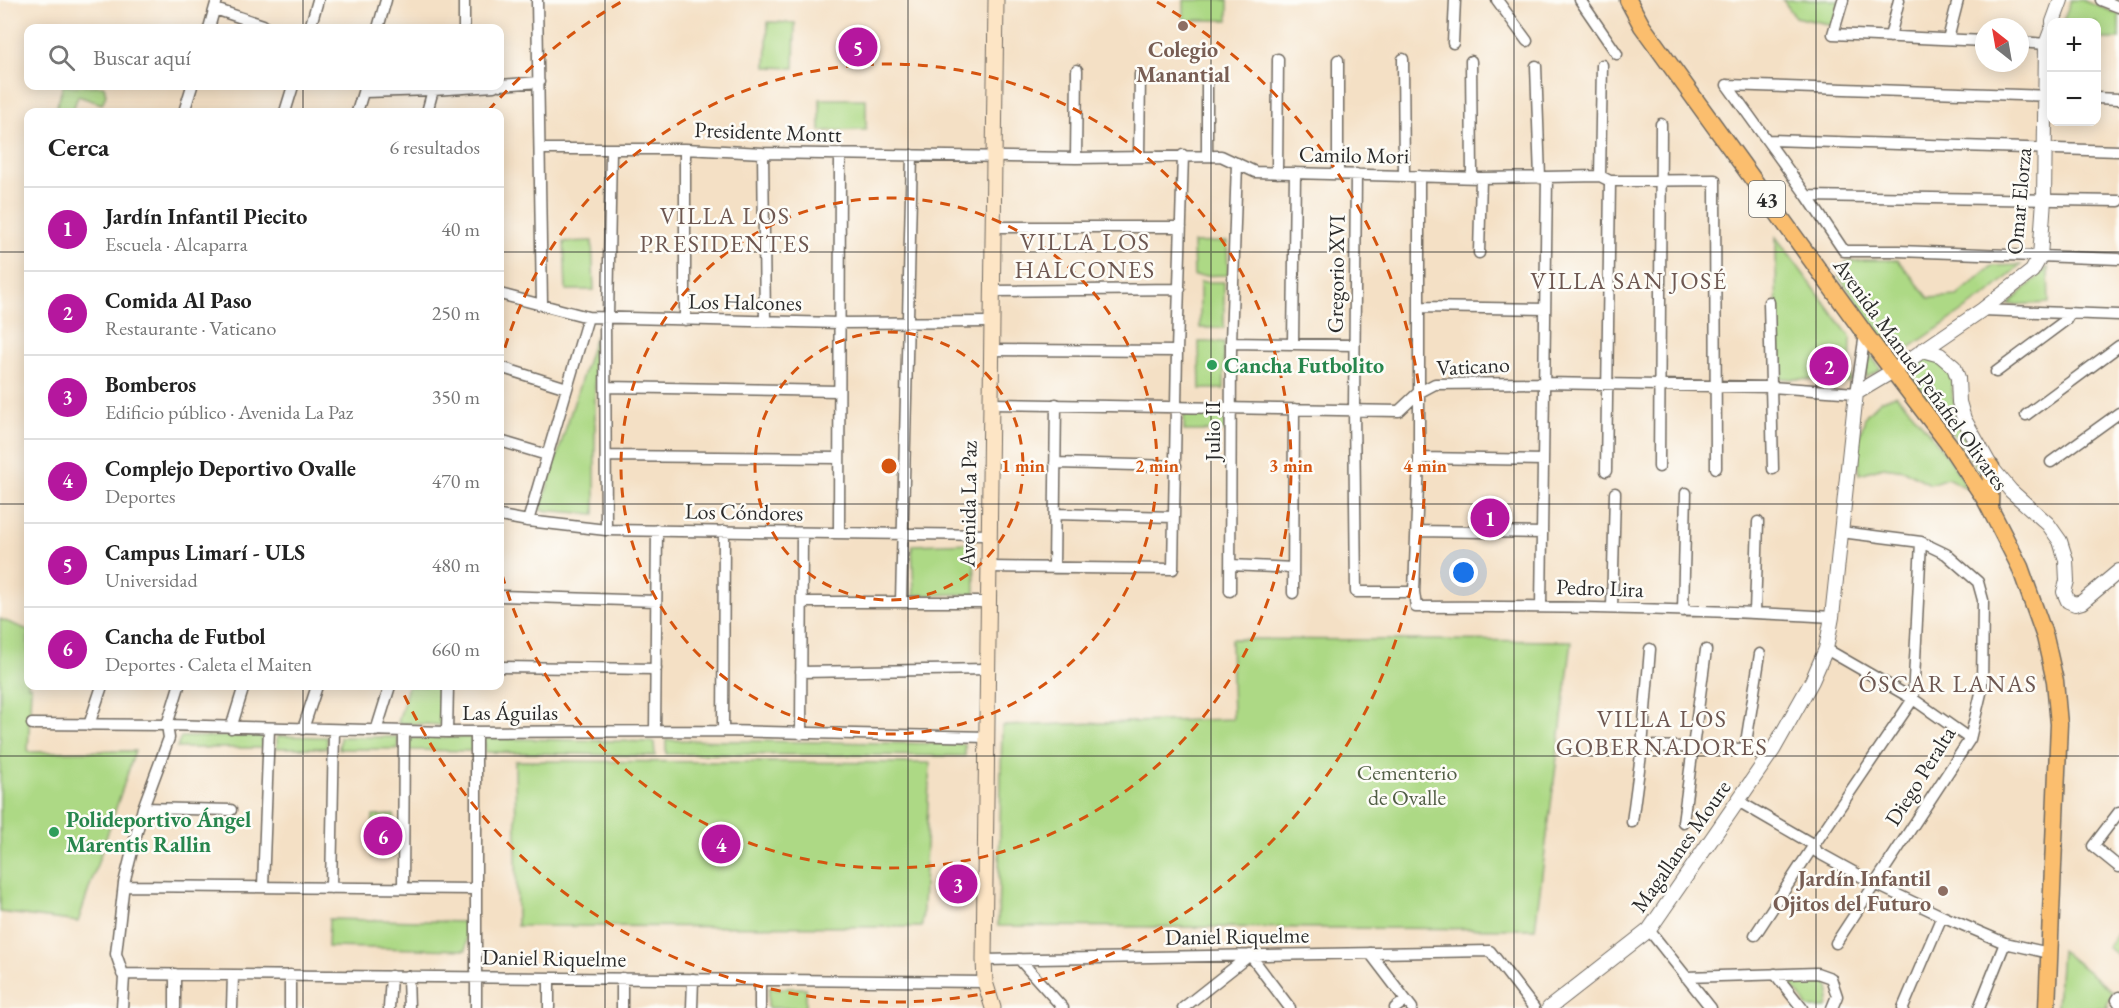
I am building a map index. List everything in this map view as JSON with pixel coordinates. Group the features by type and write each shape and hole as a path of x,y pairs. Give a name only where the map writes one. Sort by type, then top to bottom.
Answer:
{"main road":[{"name":"Avenida La Paz","path":"993,1008 985,982 984,960 996,0"},
{"name":"Avenida Manuel Peñafiel Olivares","path":"1616,0 1642,26"},
{"name":"Avenida Manuel Peñafiel Olivares","path":"1628,0 1642,26 1865,334 1948,443 1990,509 2020,567 2045,637 2055,681 2059,724 2047,1008"},
{"path":"1990,509 1991,467"}],"street":[{"path":"311,24 318,0"},
{"path":"379,24 386,0"},
{"path":"464,0 464,24"},
{"path":"537,0 542,304"},
{"path":"1453,43 1455,0"},
{"path":"1497,0 1527,40"},
{"path":"1580,0 1617,54"},
{"path":"1843,0 1833,34 1975,40"},
{"path":"1890,37 1899,0"},
{"path":"1948,39 1958,0"},
{"path":"2054,18 2061,0"},
{"path":"2101,0 2119,7"},
{"path":"210,24 216,4 261,24"},
{"path":"2029,43 2046,44"},
{"name":"Omar Elorza","path":"2046,44 2048,72"},
{"path":"1278,59 1278,173"},
{"path":"1403,59 1404,175"},
{"path":"1338,60 1338,174"},
{"path":"1471,62 1479,253"},
{"path":"1602,64 1605,178 1606,471"},
{"name":"Pedro Lira","path":"1536,66 1544,178 1545,309 1541,606 1832,616"},
{"path":"1076,158 1077,70"},
{"path":"1139,157 1140,74"},
{"path":"1207,80 1207,156"},
{"path":"504,85 539,82"},
{"path":"2047,96 1727,85 1768,140 1844,251 1898,250 2119,259"},
{"path":"185,108 191,90"},
{"path":"286,108 292,90"},
{"path":"358,108 364,90"},
{"path":"428,108 433,90"},
{"path":"2101,98 2119,99"},
{"name":"Omar Elorza","path":"1856,393 1893,371 1982,310 2032,271 2040,257 2047,122"},
{"path":"1659,467 1661,124"},
{"path":"1768,140 2119,151"},
{"name":"Presidente Montt","path":"541,149 685,149 763,153 994,156"},
{"path":"606,530 606,387 611,149"},
{"path":"685,149 685,320"},
{"path":"763,153 765,321"},
{"path":"839,533 840,154"},
{"path":"902,601 912,155"},
{"path":"990,567 1173,569 1183,155"},
{"name":"Camilo Mori","path":"994,156 1076,158 1221,156 1255,172 1715,180 1717,386"},
{"name":"Julio II","path":"1230,591 1231,343 1237,163"},
{"path":"1293,344 1295,173"},
{"name":"Gregorio XVI","path":"1356,174 1354,345 1356,592 1414,592"},
{"path":"1419,176 1419,459 1414,592 1416,607 1541,606"},
{"path":"1807,196 2119,201"},
{"path":"993,227 1181,227"},
{"path":"993,291 1180,289"},
{"name":"Los Halcones","path":"504,295 588,317 909,324 992,322"},
{"path":"1769,302 1773,470"},
{"path":"1419,307 1545,309"},
{"path":"1982,310 2119,315"},
{"path":"1996,372 2066,320 2070,313"},
{"path":"528,521 588,317"},
{"path":"1856,393 1865,334"},
{"path":"1231,343 1354,345"},
{"path":"2026,415 2119,346"},
{"path":"992,350 1177,351"},
{"path":"1922,350 1940,355 1954,367 1958,378 1959,402 1964,419 1991,467 2011,491 2048,524 2060,541 2066,560 2067,581 2064,592 2068,601 2075,604 2082,602 2119,571"},
{"path":"504,368 567,387"},
{"name":"Vaticano","path":"992,404 1399,411 1418,393 1435,384 1544,383 1771,387 1856,393"},
{"path":"1716,468 1717,386"},
{"path":"606,387 838,391"},
{"name":"Magallanes Moure","path":"1549,1008 1649,930 1773,750 1812,681 1826,649 1832,616 1856,393"},
{"path":"1054,568 1056,404"},
{"path":"1293,593 1294,409"},
{"path":"2051,462 2119,413"},
{"path":"504,442 548,455"},
{"path":"606,456 839,458"},
{"path":"1419,459 1543,460"},
{"path":"1056,463 1176,465"},
{"path":"1612,608 1615,493"},
{"path":"1683,611 1686,493"},
{"path":"1055,514 1174,517"},
{"name":"Los Cóndores","path":"504,517 606,530 990,535"},
{"path":"1755,612 1758,522"},
{"path":"655,731 657,530"},
{"path":"723,731 724,531"},
{"path":"1417,531 1542,533"},
{"name":"Diego Peralta","path":"1836,943 1970,739 1982,689 1983,600 1978,582 1946,554 1921,542 1841,532"},
{"path":"801,734 802,533"},
{"path":"1755,935 1913,699 1921,542"},
{"path":"1231,565 1293,568"},
{"path":"504,596 657,601"},
{"path":"802,602 989,602"},
{"path":"1632,822 1642,747 1650,649"},
{"path":"1826,649 1913,699 1970,739"},
{"path":"1683,822 1706,650"},
{"path":"1745,749 1760,654"},
{"path":"504,667 656,669"},
{"path":"801,672 989,669"},
{"path":"89,725 101,690"},
{"path":"122,1008 122,974 116,954 124,886 144,808 169,738 166,725 178,690"},
{"path":"231,728 243,690"},
{"path":"303,729 316,690"},
{"path":"376,731 389,690"},
{"path":"447,732 448,690"},
{"name":"Las Águilas","path":"32,724 447,732 723,731 988,737"},
{"path":"263,886 269,729"},
{"path":"331,888 334,730"},
{"path":"403,888 404,731"},
{"path":"476,1008 477,732"},
{"path":"1618,745 1773,750"},
{"path":"1738,801 1814,844 1817,852 1875,884 2005,943 2049,953"},
{"path":"144,808 231,810"},
{"path":"2119,812 2093,846 2119,867"},
{"path":"124,886 476,889"},
{"path":"1903,1008 1942,916"},
{"path":"1649,930 1686,977 1705,1006"},
{"path":"1979,1008 2005,943"},
{"name":"Daniel Riquelme","path":"984,960 1490,951 1534,1008"},
{"path":"1370,953 1409,1004 1395,1008"},
{"path":"1185,1007 1250,955 1290,1008"},
{"path":"1019,959 1063,1008"},
{"path":"1686,977 1817,973 1831,978 1837,996 1832,1008"},
{"name":"Daniel Riquelme","path":"122,974 985,982"},
{"path":"175,1008 176,974"},
{"path":"1775,974 1802,1008"},
{"path":"232,1008 233,975"},
{"path":"290,975 290,1008"},
{"path":"390,1008 391,976"},
{"path":"408,976 409,1008"},
{"path":"549,978 549,1008"},
{"path":"622,978 622,1008"},
{"path":"692,1008 693,979"},
{"path":"760,980 760,1008"},
{"path":"984,1008 985,982"}],"green space":[{"path":"1184,0 1228,0 1228,20 1184,20"},
{"path":"1783,0 1840,0 1833,25 1795,17"},
{"path":"2071,0 2081,0 2119,14 2119,39 2101,39 2101,18 2064,18"},
{"path":"768,22 795,23 794,68 766,67"},
{"path":"62,90 105,90 106,95 102,104 78,96 74,108 56,108"},
{"path":"820,99 866,99 866,130 820,131"},
{"path":"1776,237 1851,338 1850,382 1777,378"},
{"path":"592,241 594,290 566,290 564,242"},
{"path":"1227,242 1228,275 1194,276 1193,243"},
{"path":"1898,260 1929,298 1957,296 1992,266 2021,265 1988,294 1896,357 1839,277 1846,262"},
{"path":"2048,267 2049,303 2008,305"},
{"name":"Cancha Futbolito","path":"1200,282 1224,282 1224,328 1200,328"},
{"path":"595,336 595,514 540,510"},
{"name":"Cancha Futbolito","path":"1199,342 1224,342 1224,389 1200,389"},
{"path":"1867,351 1881,369 1866,378"},
{"path":"1924,358 1940,362 1950,374 1960,429 1988,483 1906,368"},
{"path":"1896,395 1935,440 1969,489 1947,478 1930,484 1904,470 1883,467 1860,474 1857,444 1866,415 1880,401"},
{"path":"1184,413 1226,414 1225,431 1184,431"},
{"path":"974,543 975,594 914,595 912,545"},
{"name":"Polideportivo Ángel Marentis Rallin","path":"0,619 24,628 24,690 31,690 28,752 135,751 78,922 0,912"},
{"name":"Cementerio de Ovalle","path":"1231,639 1572,641 1535,929 998,926 1002,726 1233,719"},
{"path":"407,690 445,690 444,725 398,723"},
{"path":"262,736 262,748 177,748 181,737"},
{"path":"277,736 327,737 327,748 277,748"},
{"path":"340,737 398,737 398,749 339,749"},
{"path":"471,737 472,751 409,750 411,738"},
{"path":"484,738 654,742 655,756 485,752"},
{"path":"666,740 965,744 965,756 666,754"},
{"path":"515,761 930,763 922,927 517,926"},
{"path":"394,815 394,856 372,857 373,816"},
{"path":"329,919 467,922 466,950 328,947"},
{"path":"2119,932 2119,957 2107,947"},
{"path":"2061,950 2113,992 2106,1005 2109,1008 2057,1008"},
{"path":"1816,979 1828,983 1830,993 1827,1008 1809,1008 1788,981"},
{"path":"769,988 806,988 806,1008 768,1008"}],"place":[{"name":"Colegio Manantial","path":"1183,26"},
{"name":"Campus Limarí - ULS","path":"858,47"},
{"name":"Cancha Futbolito","path":"1212,365"},
{"name":"Comida Al Paso","path":"1829,366"},
{"name":"Jardín Infantil Piecito","path":"1490,518"},
{"name":"Polideportivo Ángel Marentis Rallin","path":"54,832"},
{"name":"Cancha de Futbol","path":"383,836"},
{"name":"Complejo Deportivo Ovalle","path":"721,844"},
{"name":"Bomberos","path":"958,884"},
{"name":"Jardín Infantil Ojitos del Futuro","path":"1943,891"}],"district":[{"name":"VILLA LOS PRESIDENTES","path":"725,229"},
{"name":"VILLA LOS HALCONES","path":"1085,255"},
{"name":"VILLA SAN JOSÉ","path":"1629,280"},
{"name":"ÓSCAR LANAS","path":"1948,683"},
{"name":"VILLA LOS GOBERNADORES","path":"1662,732"}]}
